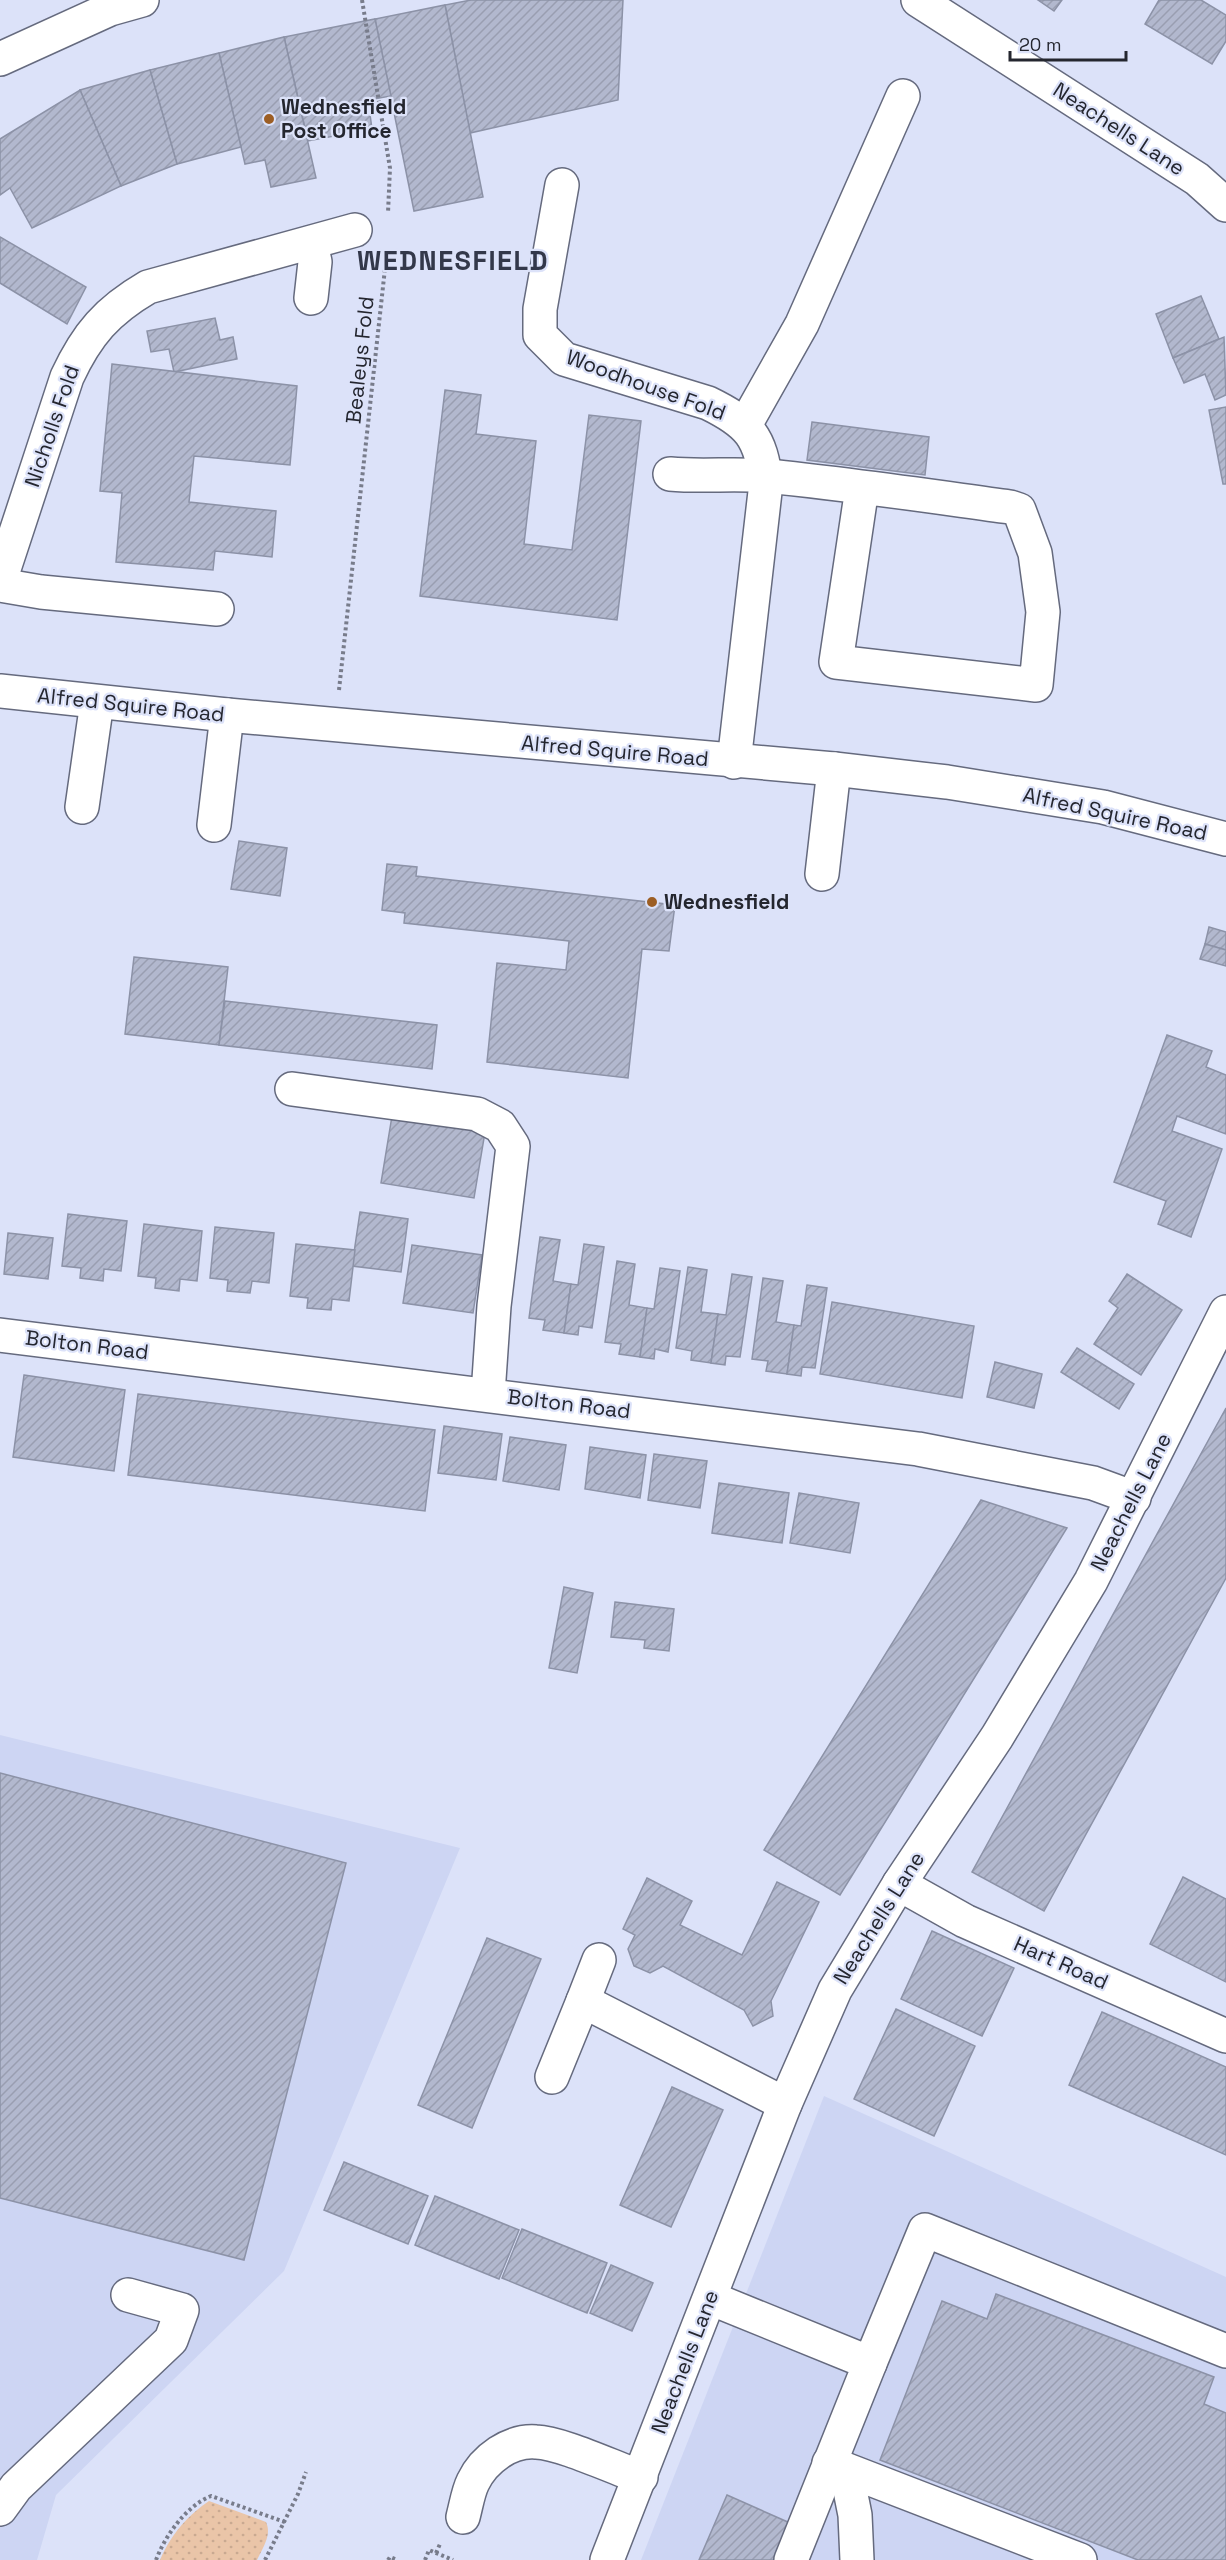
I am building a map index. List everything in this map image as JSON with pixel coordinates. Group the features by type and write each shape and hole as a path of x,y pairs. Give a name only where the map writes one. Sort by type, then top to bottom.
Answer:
{"street":[{"path":"0,59 110,9 142,0"},
{"name":"Neachells Lane","path":"918,0 1197,178 1226,205"},
{"path":"745,425 802,324 903,96"},
{"name":"Woodhouse Fold","path":"562,185 540,309 540,335 564,359 708,403 745,425 756,442 764,464 765,476 734,762"},
{"name":"Nicholls Fold","path":"0,583 67,377 79,351 106,316 122,302 148,287 355,230"},
{"path":"310,243 315,262 310,298"},
{"path":"670,474 699,477 765,476 862,488 1010,507 1019,510 1035,553 1043,612 1035,685 836,662 862,488"},
{"path":"0,583 42,592 217,609"},
{"name":"Alfred Squire Road","path":"0,692 734,762 834,769 1034,794 1103,807 1226,839"},
{"path":"82,807 97,702"},
{"path":"214,825 227,715"},
{"path":"822,874 834,769"},
{"path":"292,1089 477,1114 500,1126 513,1146 494,1306 488,1394"},
{"name":"Neachells Lane","path":"607,2560 785,2104 835,1989 899,1884 997,1737 1091,1581 1226,1312"},
{"name":"Bolton Road","path":"0,1335 918,1449 1093,1483 1134,1498"},
{"name":"Hart Road","path":"899,1884 965,1921 1226,2036"},
{"path":"552,2077 599,1960"},
{"path":"583,2001 785,2104"},
{"path":"791,2560 837,2466 870,2363 925,2230 1226,2351"},
{"path":"0,2509 16,2487 171,2340 182,2310 128,2295"},
{"path":"710,2298 870,2363"},
{"path":"463,2517 472,2483 482,2468 497,2453 516,2445 536,2442 557,2447 641,2477"},
{"path":"837,2466 855,2515 857,2560"},
{"path":"837,2466 1080,2560"}],"path":[{"path":"362,0 390,168 388,215"},
{"name":"Bealeys Fold","path":"336,724 387,239"},
{"path":"265,2560 285,2522 306,2472"},
{"path":"156,2560 166,2539 182,2518 203,2499 211,2496 285,2522"},
{"path":"424,2560 429,2550 453,2560"},
{"path":"388,2560 390,2557 397,2560"}],"shaded area":[{"path":"0,1735 460,1848 284,2271 56,2495 37,2560 0,2560"},
{"path":"824,2096 1226,2277 1226,2560 641,2560"},
{"path":"209,2501 266,2522 268,2532 257,2560 160,2560 180,2527"}],"building":[{"path":"471,0 623,0 618,100 470,133 445,5"},
{"path":"1038,0 1062,0 1054,11"},
{"path":"1159,0 1201,0 1226,15 1226,41 1212,64 1145,24"},
{"path":"445,5 483,197 414,211 375,19"},
{"path":"375,19 391,96 368,100 372,129 308,141 284,37"},
{"name":"Wednesfield Post Office","path":"284,37 316,178 271,187 265,160 245,164 219,53"},
{"path":"219,53 241,147 177,164 150,70"},
{"path":"150,70 177,164 121,186 80,90"},
{"path":"80,90 121,186 32,228 10,188 0,195 0,139"},
{"path":"0,237 86,287 67,324 0,283"},
{"path":"1201,296 1219,339 1173,358 1156,314"},
{"path":"215,318 220,340 233,337 237,359 174,372 169,349 151,352 147,331"},
{"path":"1224,337 1226,395 1215,400 1205,374 1184,383 1173,358"},
{"path":"112,364 297,386 290,465 194,456 189,502 276,511 272,557 215,551 213,570 116,562 122,493 100,491"},
{"path":"445,390 481,395 476,434 536,441 524,544 572,550 589,415 641,421 617,620 420,596"},
{"path":"1226,407 1226,484 1223,484 1209,410"},
{"path":"812,422 929,437 925,475 807,460"},
{"path":"239,841 287,848 280,896 231,889"},
{"path":"387,864 417,867 416,876 675,905 669,951 642,949 628,1078 487,1062 497,963 566,970 569,941 404,923 405,913 382,910"},
{"path":"1209,927 1226,932 1226,950 1205,944"},
{"path":"1205,944 1226,950 1226,966 1200,959"},
{"path":"134,957 228,967 219,1045 125,1034"},
{"path":"225,1001 437,1025 432,1069 219,1045"},
{"path":"1167,1035 1212,1051 1206,1067 1226,1075 1226,1134 1177,1116 1172,1131 1222,1149 1191,1237 1158,1224 1166,1201 1114,1182"},
{"path":"392,1116 485,1132 474,1198 381,1183"},
{"path":"360,1212 408,1219 401,1272 352,1266"},
{"path":"68,1214 127,1221 121,1271 104,1269 103,1281 80,1278 81,1268 62,1266"},
{"path":"144,1224 202,1231 197,1281 180,1279 179,1291 155,1288 156,1278 138,1276"},
{"path":"215,1227 274,1233 269,1283 252,1281 250,1293 227,1291 228,1280 210,1278"},
{"path":"8,1233 53,1238 48,1279 4,1274"},
{"path":"540,1237 560,1240 553,1281 571,1284 564,1333 543,1330 545,1320 529,1318"},
{"path":"296,1244 355,1250 349,1301 332,1299 331,1310 307,1308 308,1298 290,1296"},
{"path":"584,1244 604,1247 592,1328 579,1326 578,1335 564,1333 571,1284 578,1285"},
{"path":"412,1245 482,1255 473,1313 403,1303"},
{"path":"617,1261 635,1264 629,1305 647,1308 640,1357 619,1354 621,1344 605,1342"},
{"path":"688,1267 707,1270 701,1312 718,1314 711,1363 691,1360 692,1351 676,1348"},
{"path":"660,1268 680,1271 668,1352 655,1349 654,1359 640,1357 647,1308 654,1309"},
{"path":"732,1274 752,1277 740,1357 726,1356 725,1365 711,1363 718,1314 726,1315"},
{"path":"1127,1274 1182,1310 1141,1375 1094,1344 1118,1308 1109,1301"},
{"path":"763,1278 783,1281 776,1322 794,1325 787,1374 766,1371 768,1361 752,1359"},
{"path":"807,1285 827,1288 815,1368 802,1367 801,1376 787,1374 794,1325 801,1326"},
{"path":"832,1302 974,1326 962,1398 820,1374"},
{"path":"1077,1348 1134,1384 1119,1409 1061,1372"},
{"path":"995,1362 1042,1374 1034,1408 987,1397"},
{"path":"24,1375 125,1390 114,1471 13,1457"},
{"path":"138,1394 435,1430 425,1511 128,1475"},
{"path":"1226,1408 1226,1578 1044,1911 972,1872"},
{"path":"444,1426 502,1434 496,1480 438,1473"},
{"path":"510,1437 566,1445 559,1490 503,1481"},
{"path":"590,1447 646,1455 640,1498 585,1489"},
{"path":"654,1454 707,1461 700,1508 648,1500"},
{"path":"719,1483 789,1493 782,1543 712,1533"},
{"path":"799,1493 859,1503 850,1553 790,1543"},
{"path":"981,1500 1067,1528 840,1895 764,1850"},
{"path":"564,1587 593,1593 577,1673 549,1668"},
{"path":"615,1602 674,1609 669,1651 644,1648 645,1640 611,1637"},
{"path":"0,1773 346,1863 244,2260 0,2198"},
{"path":"1183,1877 1226,1899 1226,1982 1150,1944"},
{"path":"647,1878 692,1901 680,1925 742,1955 777,1882 819,1902 771,2001 773,2016 753,2026 744,2010 663,1966 650,1973 634,1966 628,1949 635,1935 623,1929"},
{"path":"932,1931 1014,1968 982,2036 901,1999"},
{"path":"487,1938 541,1959 472,2128 418,2105"},
{"path":"896,2009 975,2046 934,2136 854,2099"},
{"path":"1102,2012 1226,2067 1226,2155 1069,2085"},
{"path":"672,2087 723,2110 671,2227 620,2205"},
{"path":"344,2162 428,2196 408,2244 324,2210"},
{"path":"435,2196 519,2230 499,2279 415,2245"},
{"path":"522,2229 607,2263 587,2313 502,2278"},
{"path":"611,2265 653,2283 632,2331 590,2313"},
{"path":"996,2294 1214,2377 1204,2404 1226,2413 1226,2560 1138,2560 880,2460 942,2301 987,2319"},
{"path":"727,2495 790,2523 774,2560 699,2560"}],"place":[{"name":"Wednesfield Post Office","path":"269,119"},
{"name":"Wednesfield","path":"652,902"}],"district":[{"name":"WEDNESFIELD","path":"453,261"}]}
